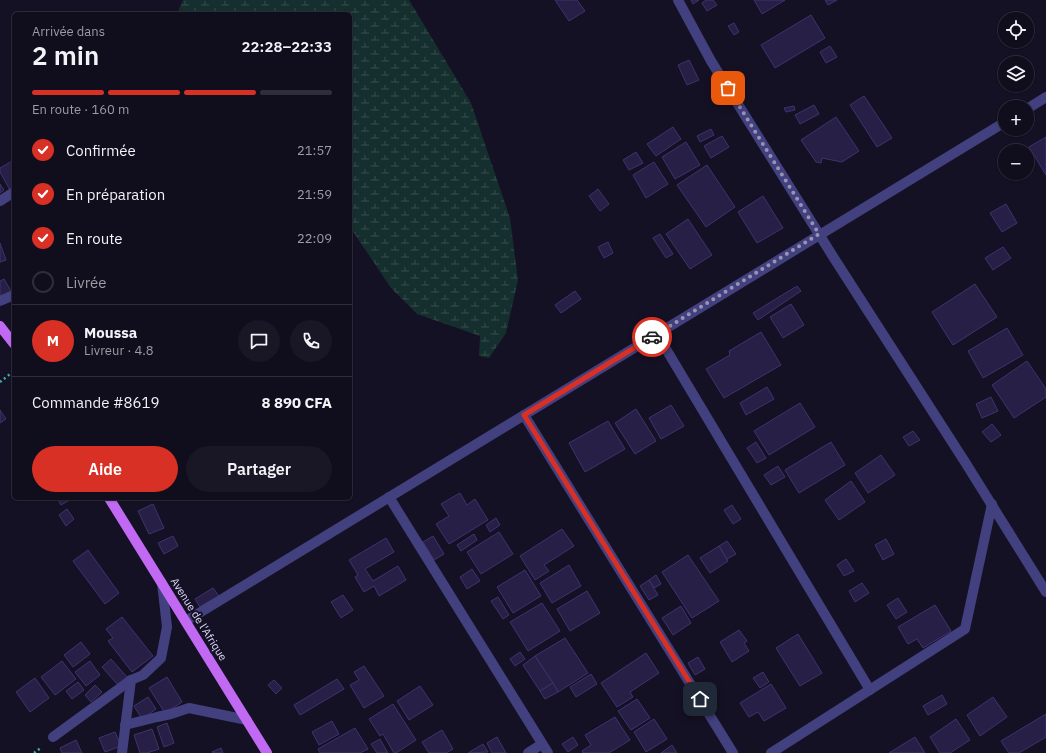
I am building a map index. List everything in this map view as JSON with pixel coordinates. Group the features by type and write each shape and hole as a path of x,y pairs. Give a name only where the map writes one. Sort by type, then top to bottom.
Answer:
{"main road":[{"path":"0,326 12,341"},
{"name":"Avenue de l'Afrique","path":"110,500 268,753"}],"street":[{"path":"678,0 711,61 819,234 992,504 1046,592"},
{"path":"1034,105 1046,97"},
{"path":"186,621 998,126"},
{"path":"0,201 12,193"},
{"path":"0,301 12,296"},
{"path":"657,334 870,690"},
{"path":"524,415 733,753"},
{"path":"389,497 548,753"},
{"path":"771,753 965,629 992,504"},
{"path":"53,737 131,680 143,675 161,658 167,627 162,583"},
{"path":"122,753 131,680"},
{"path":"125,726 189,708 247,720"},
{"path":"528,753 542,744"}],"path":[{"path":"0,382 12,373"}],"green space":[{"path":"183,0 409,0 471,103 510,218 518,280 506,333 489,358 479,356 480,336 417,314 391,288 352,230 352,12 178,12"}],"building":[{"path":"555,0 577,0 585,11 569,21"},
{"path":"691,0 699,0 693,4"},
{"path":"706,0 713,0 717,5 707,11 702,3"},
{"path":"754,0 785,0 762,14"},
{"path":"825,0 837,0 828,5"},
{"path":"811,15 825,38 775,68 761,45"},
{"path":"734,23 739,32 734,35 728,26"},
{"path":"830,46 837,57 826,63 820,52"},
{"path":"689,60 699,80 687,85 678,65"},
{"path":"864,96 892,138 877,147 850,105"},
{"path":"814,105 819,114 800,124 795,115"},
{"path":"794,106 795,110 786,112 784,108"},
{"path":"836,117 859,151 842,162 822,158 821,163 816,162 801,140"},
{"path":"673,127 681,139 656,156 647,144"},
{"path":"711,129 714,135 700,142 697,136"},
{"path":"722,136 729,147 711,158 704,146"},
{"path":"1046,137 1046,175 1034,155 1034,144"},
{"path":"686,142 700,165 675,179 662,157"},
{"path":"636,152 643,163 629,170 623,160"},
{"path":"12,161 12,188 10,190 0,172 0,168"},
{"path":"654,162 668,184 646,198 633,175"},
{"path":"707,165 735,207 706,227 677,185"},
{"path":"0,184 4,190 0,193"},
{"path":"598,189 609,204 600,211 589,196"},
{"path":"763,196 783,228 757,243 738,212"},
{"path":"1006,204 1017,223 1002,232 990,213"},
{"path":"688,219 712,255 690,269 666,234"},
{"path":"660,234 673,254 666,258 653,238"},
{"path":"608,242 613,253 604,258 598,247"},
{"path":"0,243 6,260 0,262"},
{"path":"1003,247 1011,258 993,270 985,258"},
{"path":"4,279 11,291 0,297 0,281"},
{"path":"975,284 997,317 953,345 932,312"},
{"path":"797,286 801,291 758,320 753,313"},
{"path":"575,291 581,299 561,313 555,305"},
{"path":"791,304 804,325 783,338 770,317"},
{"path":"1007,328 1023,355 983,378 968,351"},
{"path":"761,332 781,365 724,398 706,369 730,355 729,351"},
{"path":"1027,361 1046,389 1046,397 1014,418 992,385"},
{"path":"767,387 774,399 746,415 740,403"},
{"path":"991,397 998,411 982,418 976,404"},
{"path":"800,403 815,427 769,455 754,431"},
{"path":"671,405 684,426 661,439 649,418"},
{"path":"636,409 656,441 635,454 615,423"},
{"path":"0,410 6,419 0,423"},
{"path":"608,421 625,449 585,472 569,443"},
{"path":"992,424 1001,435 991,442 982,432"},
{"path":"913,431 920,440 909,446 903,437"},
{"path":"756,442 766,458 757,463 747,448"},
{"path":"831,442 845,465 799,493 785,470"},
{"path":"881,455 895,475 868,493 855,473"},
{"path":"778,466 785,477 771,485 764,475"},
{"path":"851,481 865,502 839,520 825,500"},
{"path":"460,493 467,505 475,499 488,520 449,544 436,524 449,516 441,504"},
{"path":"58,500 70,500 61,505"},
{"path":"153,504 164,528 149,534 138,511"},
{"path":"732,505 741,519 733,524 724,510"},
{"path":"67,509 74,519 66,526 59,515"},
{"path":"496,518 500,525 490,532 486,525"},
{"path":"562,529 574,546 544,565 549,571 535,580 520,556"},
{"path":"499,532 513,554 481,574 467,552"},
{"path":"474,534 477,540 461,551 457,545"},
{"path":"173,536 178,546 164,554 158,543"},
{"path":"433,536 444,554 434,560 423,542"},
{"path":"386,538 394,552 365,569 373,581 398,566 406,580 379,596 374,586 364,592 355,577 358,575 349,560"},
{"path":"886,539 894,554 883,560 875,545"},
{"path":"727,541 736,554 727,559 719,546"},
{"path":"719,546 728,561 710,573 700,558"},
{"path":"88,550 119,593 105,604 73,561"},
{"path":"688,555 719,601 692,618 662,572"},
{"path":"846,559 854,571 844,576 837,565"},
{"path":"569,565 581,586 552,603 540,583"},
{"path":"472,569 480,581 467,589 460,577"},
{"path":"525,570 541,596 513,613 497,587"},
{"path":"656,575 661,584 654,588 649,580"},
{"path":"649,580 658,595 649,600 640,586"},
{"path":"862,583 869,593 855,602 849,591"},
{"path":"213,588 219,596 200,607 195,599"},
{"path":"587,591 600,613 570,631 557,609"},
{"path":"343,595 353,610 341,618 331,602"},
{"path":"498,597 509,615 503,619 491,601"},
{"path":"898,598 907,612 896,619 887,605"},
{"path":"542,603 560,631 528,651 510,622"},
{"path":"935,605 951,631 923,648 917,639 908,644 898,627"},
{"path":"681,606 691,623 673,635 662,618"},
{"path":"122,617 153,656 132,672 108,641 113,638 106,629"},
{"path":"739,630 747,641 744,643 749,651 732,662 720,642"},
{"path":"798,634 822,673 800,686 776,648"},
{"path":"565,638 588,673 558,692 535,656"},
{"path":"81,642 90,654 73,667 64,655"},
{"path":"520,652 525,659 515,666 510,659"},
{"path":"646,653 659,673 630,692 633,697 617,707 601,683"},
{"path":"535,656 553,683 540,691 523,665"},
{"path":"698,657 705,669 695,675 688,663"},
{"path":"111,659 127,677 118,685 102,667"},
{"path":"62,661 76,679 55,695 41,677"},
{"path":"90,661 100,675 86,686 75,672"},
{"path":"364,666 384,696 364,708 350,685 359,680 354,672"},
{"path":"763,672 769,682 760,688 753,678"},
{"path":"591,674 597,684 576,697 570,687"},
{"path":"167,677 182,702 165,713 149,688"},
{"path":"35,678 49,698 30,712 16,692"},
{"path":"337,679 344,689 300,715 294,705"},
{"path":"274,680 282,688 276,694 268,685"},
{"path":"78,682 84,690 72,699 66,691"},
{"path":"553,683 558,692 545,699 540,691"},
{"path":"771,684 786,708 764,721 758,712 749,717 740,703"},
{"path":"95,685 102,692 91,702 85,695"},
{"path":"420,686 433,705 409,720 397,701"},
{"path":"942,695 947,704 928,715 923,706"},
{"path":"148,697 156,709 142,719 134,706"},
{"path":"993,697 1007,717 980,736 967,715"},
{"path":"637,699 650,718 631,730 618,711"},
{"path":"393,704 416,740 396,753 394,753 383,734 380,736 369,719"},
{"path":"1046,714 1046,737 1019,753 1009,753 1001,741"},
{"path":"615,717 630,740 609,753 583,753 582,751 591,745 585,735"},
{"path":"654,719 667,739 646,752 634,732"},
{"path":"956,719 970,740 950,753 940,753 930,737"},
{"path":"332,721 339,734 319,745 312,732"},
{"path":"167,723 174,743 164,747 157,727"},
{"path":"355,728 368,749 360,753 320,753 318,749"},
{"path":"152,729 159,749 147,753 140,753 134,735"},
{"path":"442,730 453,749 446,753 429,753 422,742"},
{"path":"115,732 121,746 105,752 99,738"},
{"path":"497,737 506,753 492,753 487,743"},
{"path":"573,737 578,745 568,752 562,744"},
{"path":"915,737 925,753 889,753"},
{"path":"380,739 388,753 377,753 371,744"},
{"path":"76,740 82,753 62,753 60,748"},
{"path":"483,744 488,752 468,753"},
{"path":"672,745 677,753 661,753"},
{"path":"221,748 223,753 212,752"}],"way so far":[{"path":"652,337 819,234 728,88"}],"route":[{"path":"652,337 524,415 700,699"}]}
